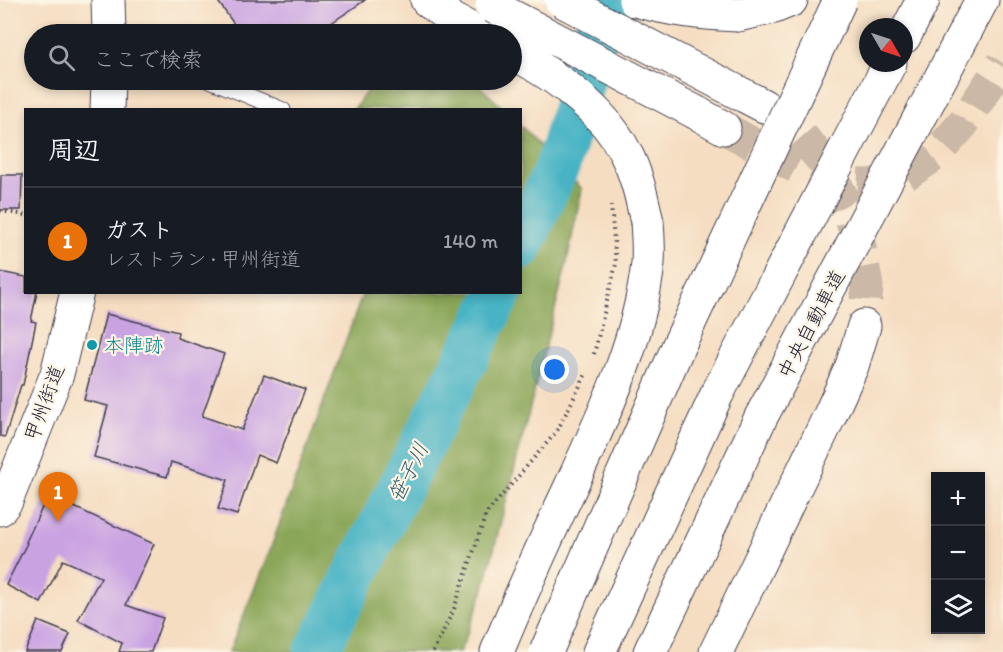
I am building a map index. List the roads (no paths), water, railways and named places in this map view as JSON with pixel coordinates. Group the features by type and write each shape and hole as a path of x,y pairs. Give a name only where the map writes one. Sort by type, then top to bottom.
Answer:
{"main road":[{"path":"108,0 109,24"},
{"path":"427,0 452,19 485,13 508,24"},
{"path":"561,0 753,100"},
{"path":"635,0 699,14 738,15 774,7 791,0"},
{"path":"546,652 683,336 840,0"},
{"path":"913,20 924,0"},
{"name":"中央自動車道","path":"650,652 761,417 982,0"},
{"path":"522,31 710,121"},
{"path":"497,652 524,587 614,391 628,353 641,304 648,261 647,222 639,185 625,151 602,120 574,92 522,58"},
{"path":"599,652 717,394 885,72"},
{"path":"106,108 107,90"},
{"name":"甲州街道","path":"0,509 6,501 57,374 76,294"},
{"path":"716,652 830,415 852,366 864,326"}],"lane":[{"path":"234,90 278,108"}],"waterway":[{"name":"笹子川","path":"522,244 558,165 602,13 608,0"},
{"name":"笹子川","path":"316,652 499,294"}],"tunnel":[{"path":"724,128 803,171 837,184 870,185 905,175 935,155 962,125 1003,63"},
{"path":"764,106 797,131 825,163 847,206 860,247 867,286 864,326"}],"place":[{"name":"本陣跡","path":"92,345"},
{"name":"ガスト","path":"58,522"}]}
